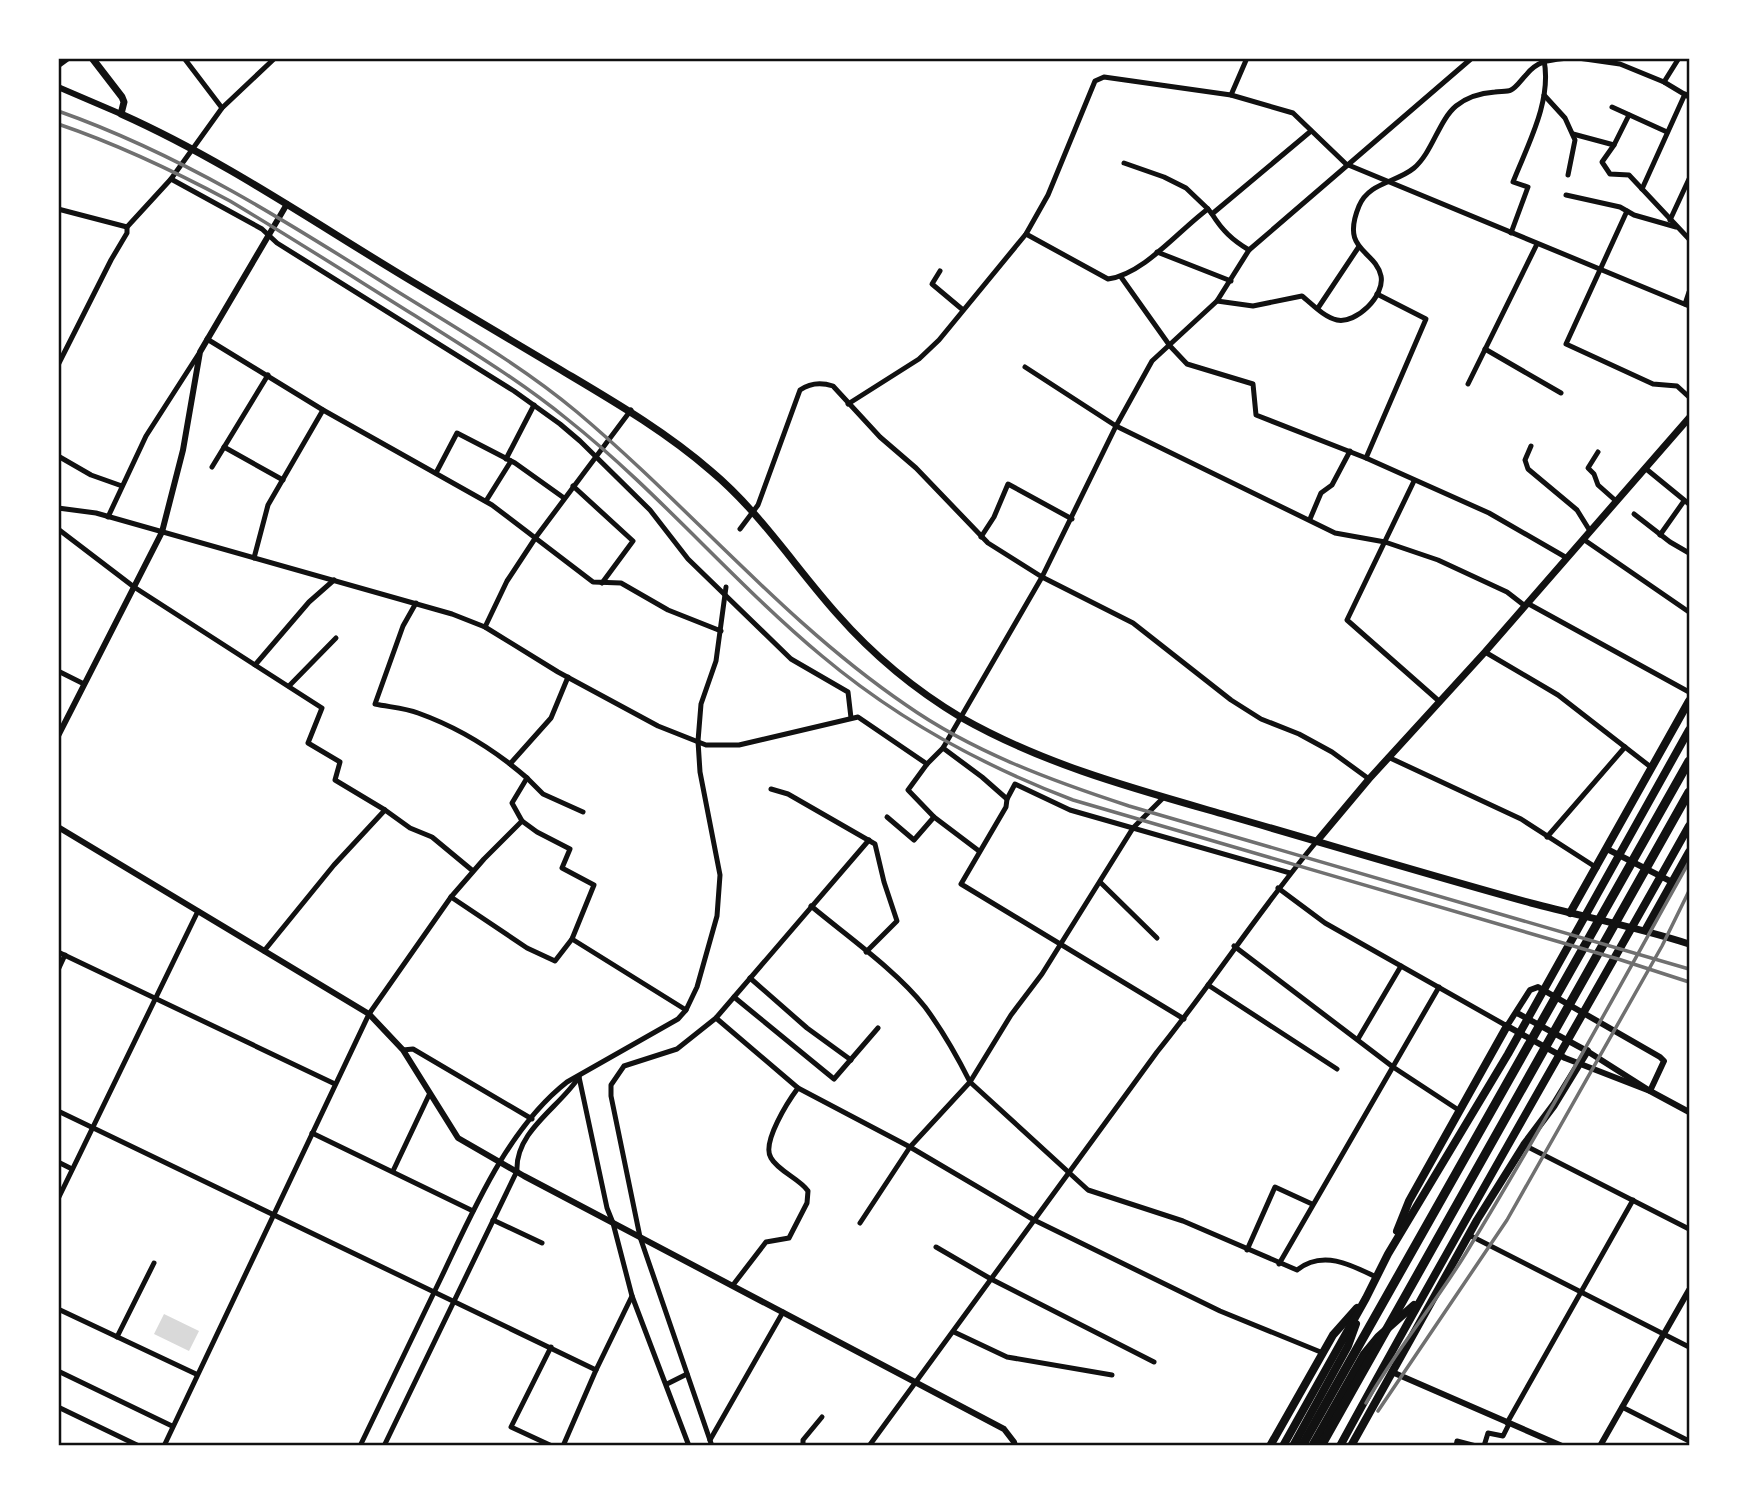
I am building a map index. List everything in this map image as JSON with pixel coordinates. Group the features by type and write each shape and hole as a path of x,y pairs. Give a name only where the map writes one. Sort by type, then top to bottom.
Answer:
{"highway":[{"path":"1302,1446 1689,761"},
{"path":"1321,1446 1689,792"}],"main road":[{"path":"92,58 122,97 124,102 121,114 227,167 376,260 631,410 673,439 716,474 754,513 839,616 865,643 895,671 960,716 1054,763 1120,786 1570,913 1646,929 1689,944"},
{"path":"1317,841 1388,757 1485,652 1689,418"},
{"path":"1570,913 1689,701"},
{"path":"1283,1446 1388,1254 1508,1055 1689,730"},
{"path":"1340,1446 1428,1285 1689,826"},
{"path":"1646,929 1689,852"},
{"path":"1388,1254 1409,1201 1507,1026"},
{"path":"1351,1446 1477,1220 1587,1051"},
{"path":"1477,1220 1504,1155"},
{"path":"1428,1285 1467,1238"},
{"path":"1270,1446 1343,1322 1366,1298"},
{"path":"1293,1446 1348,1346 1366,1298"},
{"path":"1312,1446 1364,1354 1378,1337 1419,1301"}],"street":[{"path":"58,66 69,58"},
{"path":"184,58 222,108"},
{"path":"58,365 127,233 127,227 171,179 222,108 273,58"},
{"path":"1230,95 1247,58"},
{"path":"979,851 934,817 908,790 943,748 1042,577 1116,426 1152,361 1217,301 1249,250 1472,58"},
{"path":"1217,301 1253,306 1302,296 1332,318 1341,321 1354,317 1373,301 1382,284 1381,274 1358,248 1354,235 1354,221 1364,197 1372,188 1415,167 1454,107 1478,94 1510,90 1540,60 1568,58"},
{"path":"1578,58 1620,64 1664,82 1687,96 1667,132 1642,189"},
{"path":"1664,82 1679,58"},
{"path":"1511,233 1528,187 1513,181 1536,123 1548,79 1540,60"},
{"path":"848,404 919,359 939,340 1026,234 1048,195 1095,81 1104,77 1230,95 1293,113 1346,164 1687,305 1689,292"},
{"path":"58,87 121,114"},
{"path":"1544,95 1558,109 1573,134 1568,175"},
{"path":"1612,107 1667,132"},
{"path":"1629,115 1602,162 1610,174 1629,175 1689,239"},
{"path":"1026,234 1108,279 1121,277 1157,252 1189,223 1210,211 1311,131"},
{"path":"1573,134 1614,145"},
{"path":"1124,163 1186,188 1210,211 1232,240 1249,250"},
{"path":"171,179 262,229 534,405 580,441 650,510 680,550 791,659 848,692 851,718"},
{"path":"1670,220 1689,179"},
{"path":"1566,195 1620,207 1655,222 1676,227"},
{"path":"108,517 146,436 200,352 287,204"},
{"path":"58,209 127,227"},
{"path":"1627,211 1566,344 1653,384 1677,386 1689,397"},
{"path":"1468,384 1537,244"},
{"path":"1318,308 1358,248"},
{"path":"1157,252 1231,282"},
{"path":"940,271 932,284 963,310"},
{"path":"1121,277 1170,346 1187,364 1253,384 1256,415 1350,451 1489,513 1567,558"},
{"path":"1366,458 1426,319 1377,293"},
{"path":"207,339 323,410 486,501 593,583 621,583 668,610 721,631"},
{"path":"1485,349 1561,393"},
{"path":"58,736 162,532 183,450 200,352"},
{"path":"1025,367 1116,426 1335,533 1385,542 1449,564 1507,592 1526,605 1689,692"},
{"path":"212,467 268,375"},
{"path":"740,529 754,513 800,390 823,383 833,386 880,438 916,468 981,537 1042,577 1133,623 1231,700 1261,719 1299,734 1324,748 1369,779"},
{"path":"486,501 509,460 534,405"},
{"path":"254,558 268,505 323,410"},
{"path":"485,627 507,582 536,537 631,410"},
{"path":"436,473 457,433 509,460 565,498"},
{"path":"1531,446 1525,460 1528,468 1577,510 1590,531"},
{"path":"224,447 283,480"},
{"path":"1310,519 1321,493 1332,485 1350,451"},
{"path":"1598,452 1588,468 1594,474 1598,485 1616,501"},
{"path":"58,456 91,475 122,486"},
{"path":"1645,468 1687,503 1660,535"},
{"path":"1414,481 1347,620 1440,702"},
{"path":"981,537 995,517 1008,484 1072,519"},
{"path":"573,486 634,541 602,583"},
{"path":"58,508 108,517 452,614 485,627 568,677 658,726 706,745 738,745 858,717 927,764"},
{"path":"1634,514 1660,535 1689,552"},
{"path":"58,529 134,587 322,708 308,743 340,762 335,780 410,828 432,837 473,871"},
{"path":"1583,539 1689,612"},
{"path":"255,665 309,602 334,580"},
{"path":"360,1446 473,1211 500,1162 530,1117 551,1094 567,1082 665,1028 686,1010 704,968 717,916 720,875 700,772 698,741 701,704 716,661 726,587"},
{"path":"416,603 403,626 375,704 416,712 452,727 510,764 542,794 583,812"},
{"path":"289,686 336,638"},
{"path":"1485,652 1558,695 1652,768"},
{"path":"58,671 85,684"},
{"path":"510,764 551,718 568,677"},
{"path":"1548,837 1625,747"},
{"path":"943,748 1007,799"},
{"path":"1388,757 1521,820 1597,868"},
{"path":"452,897 527,948 555,961 572,939 594,885 562,868 570,849 522,821 512,803 527,778"},
{"path":"1184,1019 961,884 1006,807 1015,784 1070,810 1290,873"},
{"path":"771,789 788,794 875,844 897,921 866,952"},
{"path":"860,1223 910,1147 970,1082 1010,1015 1042,974 1133,828 1164,797"},
{"path":"264,951 334,865 385,810"},
{"path":"887,817 914,840 934,817"},
{"path":"164,1446 369,1014 452,897 473,871 522,821"},
{"path":"58,827 369,1014 403,1050 458,1138 639,1237 1004,1429 1015,1446"},
{"path":"711,1443 639,1237 611,1085 624,1066 677,1049 716,1018 869,840"},
{"path":"869,1446 1157,1052 1184,1019 1234,946 1317,841"},
{"path":"1607,849 1672,882"},
{"path":"1100,882 1157,938"},
{"path":"1278,888 1325,923 1565,1058 1650,1091"},
{"path":"811,906 900,981 923,1005 958,1058 970,1082 1088,1190 1183,1222 1297,1270 1307,1262 1319,1258 1333,1259 1376,1277"},
{"path":"58,1199 198,911"},
{"path":"572,939 686,1010"},
{"path":"1234,946 1392,1067 1460,1111"},
{"path":"58,952 335,1084"},
{"path":"58,970 65,955"},
{"path":"1358,1039 1401,966"},
{"path":"750,978 807,1028 850,1060"},
{"path":"1208,985 1337,1069"},
{"path":"1279,1264 1439,987"},
{"path":"1507,1026 1530,990 1538,988 1632,1040 1664,1061 1650,1091"},
{"path":"734,997 834,1079 878,1028"},
{"path":"1517,1013 1689,1112"},
{"path":"716,1018 798,1088 910,1147 1034,1220 1220,1311 1323,1353"},
{"path":"403,1050 413,1049 538,1122"},
{"path":"384,1446 517,1171 516,1158 538,1122 572,1089 579,1077"},
{"path":"579,1077 607,1208 632,1296 690,1446"},
{"path":"733,1285 766,1242 789,1238 807,1203 808,1191 771,1158 769,1148 783,1108 798,1088"},
{"path":"393,1171 429,1095"},
{"path":"58,1111 433,1294 596,1370"},
{"path":"312,1133 473,1211"},
{"path":"1524,1145 1689,1229"},
{"path":"58,1161 72,1169"},
{"path":"1247,1250 1275,1188 1312,1204"},
{"path":"1484,1446 1488,1433 1503,1436 1633,1200"},
{"path":"493,1220 542,1243"},
{"path":"1467,1238 1689,1348"},
{"path":"936,1247 991,1279 1154,1362"},
{"path":"117,1338 154,1263"},
{"path":"1600,1446 1689,1290"},
{"path":"563,1446 632,1296"},
{"path":"58,1309 196,1374"},
{"path":"711,1443 783,1312"},
{"path":"954,1332 1007,1357 1112,1375"},
{"path":"551,1347 511,1427 552,1446"},
{"path":"58,1371 172,1426"},
{"path":"1392,1372 1562,1446"},
{"path":"667,1384 687,1374"},
{"path":"58,1407 139,1446"},
{"path":"1622,1407 1689,1441"},
{"path":"803,1446 803,1440 822,1417"},
{"path":"1455,1446 1457,1441 1476,1446"}],"shaded area":[{"path":"164,1314 199,1331 189,1351 154,1334"}],"railway":[{"path":"58,111 103,128 190,168 314,239 534,378 619,448 819,638 906,705 958,737 1014,764 1129,806 1689,969"},
{"path":"58,124 145,159 230,201 511,378 549,405 633,476 757,598 822,656 910,720 973,756 1073,800 1689,982"},
{"path":"1366,1403 1454,1272 1495,1205 1689,862"},
{"path":"1378,1411 1507,1220 1662,946 1689,891"}]}
